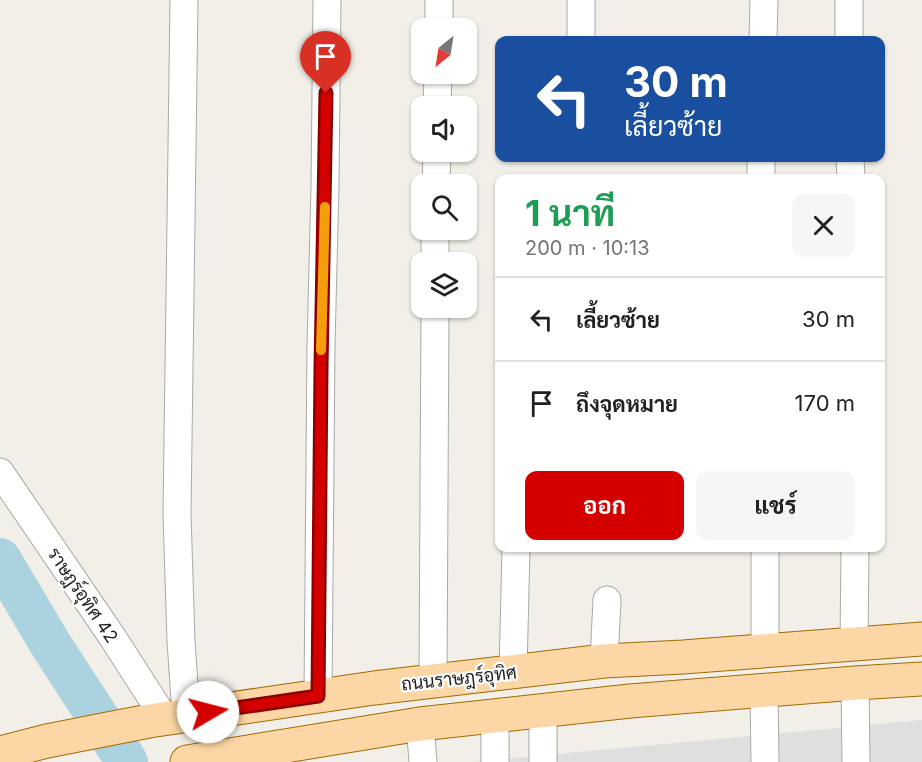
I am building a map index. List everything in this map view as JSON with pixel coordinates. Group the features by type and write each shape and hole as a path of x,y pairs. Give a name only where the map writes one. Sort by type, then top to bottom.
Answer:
{"main road":[{"name":"ถนนราษฎร์อุทิศ","path":"0,753 47,741 167,718 433,681 604,661 922,639"},
{"path":"192,762 306,752 420,724 630,701 855,683 922,680"}],"street":[{"path":"167,718 181,641 177,514 184,0"},
{"path":"318,696 327,0"},
{"path":"439,0 439,18"},
{"path":"581,0 581,36"},
{"path":"763,36 764,0"},
{"path":"849,0 849,36"},
{"path":"433,681 435,318"},
{"name":"ราษฎร์อุทิศ 42","path":"0,472 167,718"},
{"path":"513,672 516,552"},
{"path":"765,552 765,651"},
{"path":"854,644 855,552"},
{"path":"604,661 608,600"},
{"path":"855,683 856,762"},
{"path":"764,690 765,762"},
{"path":"543,711 543,762"},
{"path":"495,716 495,762"},
{"path":"420,724 423,762"}],"shaded area":[{"path":"922,720 922,762 471,762"}],"waterway":[{"path":"0,559 51,645 127,762"}],"slow traffic":[{"path":"321,350 325,207"}],"route":[{"path":"208,712 318,696 326,93"}]}
